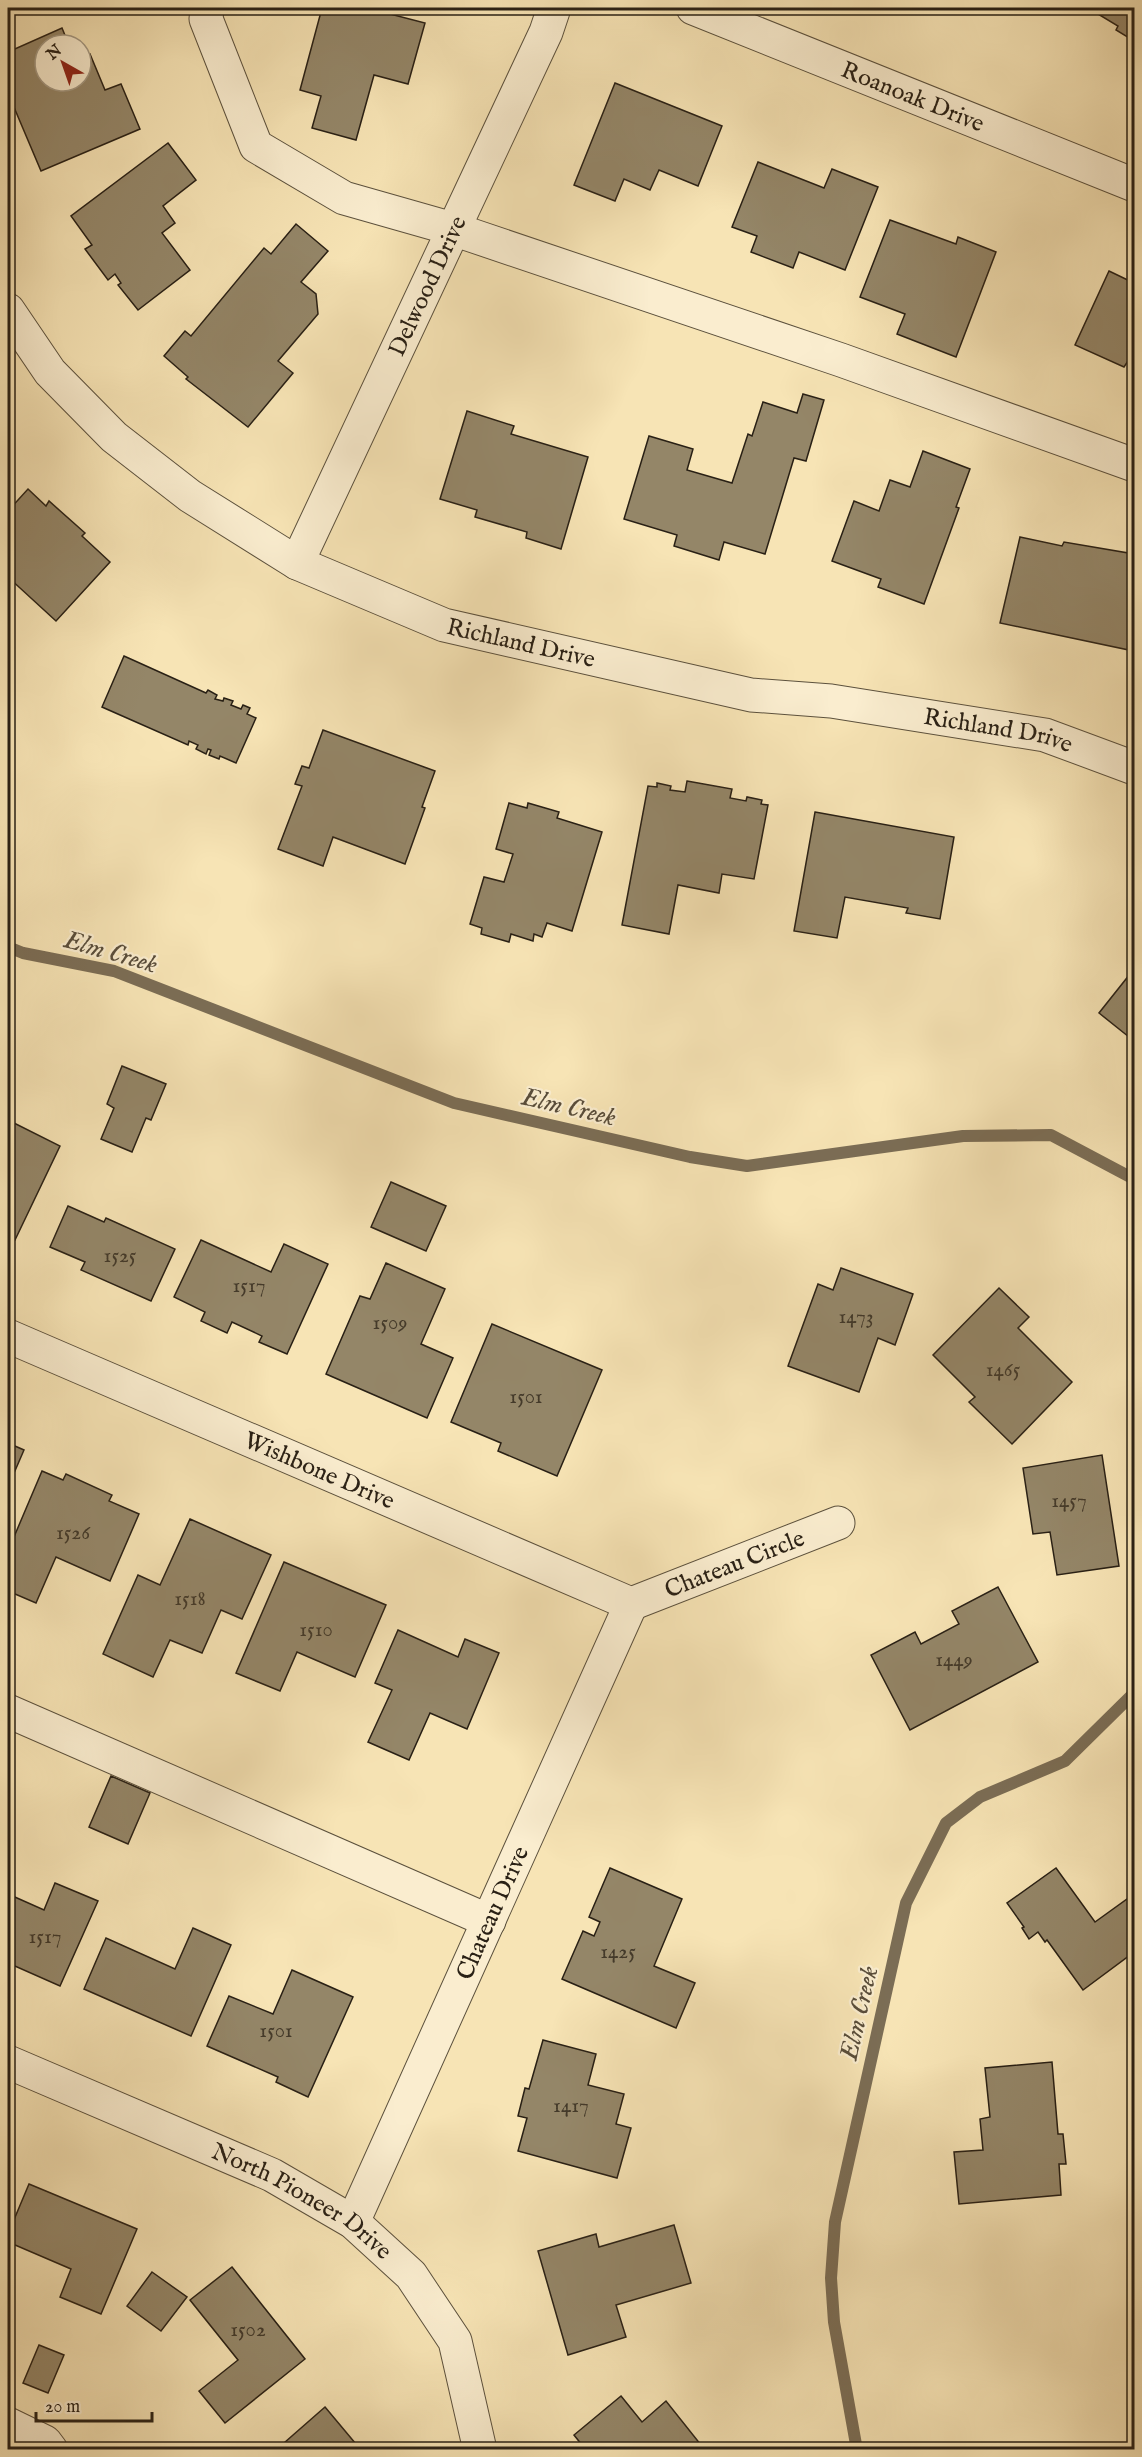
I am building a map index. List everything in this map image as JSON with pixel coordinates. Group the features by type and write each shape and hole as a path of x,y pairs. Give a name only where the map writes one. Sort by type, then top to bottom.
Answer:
{"street":[{"path":"207,8 206,19 256,146 344,198 453,229 841,360 1134,465"},
{"name":"Delwood Drive","path":"297,563 546,32 554,8"},
{"name":"Roanoak Drive","path":"693,8 1134,185"},
{"name":"Richland Drive","path":"8,310 50,372 114,436 190,496 297,563 444,625 751,695 831,701 1045,735 1134,768"},
{"name":"Wishbone Drive","path":"8,1335 631,1604"},
{"name":"Chateau Circle","path":"631,1604 838,1523"},
{"name":"Chateau Drive","path":"353,2222 631,1604"},
{"path":"8,1711 489,1921"},
{"name":"North Pioneer Drive","path":"8,2062 272,2175 353,2222 411,2276 455,2342 480,2450"},
{"path":"8,2424 45,2442 51,2450"}],"building":[{"path":"322,8 367,8 425,23 408,84 374,75 356,140 312,128 321,96 300,90"},
{"path":"1088,8 1134,8 1134,41 1116,30 1118,26"},
{"path":"62,28 64,33 51,33"},
{"path":"33,41 33,93 93,93 93,61 105,90 121,84 140,129 41,171 8,93 8,52"},
{"path":"615,83 722,126 698,186 659,170 650,190 624,179 615,201 574,185"},
{"path":"168,143 196,180 163,206 175,223 162,233 190,270 138,310 118,285 121,283 115,274 108,280 85,249 92,245 71,216"},
{"path":"758,162 824,188 832,169 878,187 845,270 799,252 793,268 751,252 757,236 732,227"},
{"path":"890,220 956,244 958,237 996,252 956,357 897,334 905,314 860,297"},
{"path":"296,224 328,251 301,282 316,294 318,314 278,361 293,373 248,427 186,379 188,377 164,356 185,331 191,336 264,248 271,254"},
{"path":"1109,271 1134,283 1134,364 1128,361 1124,367 1075,345"},
{"path":"803,394 824,400 806,461 794,458 765,554 724,542 719,560 674,546 677,535 624,519 649,436 693,449 687,470 732,483 748,434 752,436 763,402 797,413"},
{"path":"467,411 514,426 511,434 588,457 561,549 526,538 527,532 475,517 477,510 440,499"},
{"path":"923,451 970,469 956,507 959,508 924,604 878,587 881,579 832,561 854,501 879,511 890,480 910,487"},
{"path":"28,489 46,506 49,501 85,533 82,536 110,562 56,621 8,577 8,511"},
{"path":"1020,537 1062,546 1064,542 1134,554 1134,627 1129,650 1000,623"},
{"path":"124,656 206,693 208,690 217,695 215,699 223,701 224,698 233,701 231,705 241,709 243,705 250,708 247,714 256,718 236,763 220,756 219,759 209,755 211,750 208,749 206,754 196,749 198,745 189,741 188,745 102,707"},
{"path":"323,730 435,771 422,807 425,808 405,864 333,837 323,866 278,849 302,786 295,784 302,766 309,768"},
{"path":"687,781 732,789 730,798 746,801 747,797 762,800 761,804 768,805 754,879 722,874 719,893 678,885 669,934 622,925 648,786 657,787 657,783 671,786 670,790 685,792"},
{"path":"509,803 527,808 528,803 559,812 557,818 602,832 572,931 547,923 542,937 534,934 533,941 511,934 509,942 481,934 482,928 470,924 484,877 504,882 513,854 496,849"},
{"path":"815,812 954,837 940,919 906,913 908,908 845,897 837,938 794,931"},
{"path":"1134,969 1134,1030 1129,1037 1099,1013"},
{"path":"122,1066 166,1084 151,1120 146,1118 132,1152 101,1139 114,1108 107,1104"},
{"path":"8,1120 60,1146 15,1240 8,1236"},
{"path":"391,1182 446,1206 426,1251 371,1227"},
{"path":"68,1206 104,1222 106,1218 175,1249 151,1301 81,1270 85,1262 50,1247"},
{"path":"201,1240 271,1272 284,1244 328,1264 287,1354 259,1342 262,1336 232,1322 227,1333 201,1321 205,1312 174,1297"},
{"path":"386,1263 445,1289 421,1344 453,1358 427,1418 326,1374 360,1296 370,1299"},
{"path":"841,1268 913,1294 895,1345 878,1338 859,1392 788,1366 818,1284 833,1290"},
{"path":"999,1288 1029,1317 1018,1328 1072,1382 1012,1444 969,1402 975,1397 933,1355"},
{"path":"492,1324 602,1370 557,1476 498,1451 501,1443 451,1422"},
{"path":"8,1443 24,1450 8,1487"},
{"path":"1102,1455 1119,1566 1057,1575 1050,1532 1033,1534 1023,1468"},
{"path":"42,1471 63,1480 66,1474 112,1495 109,1501 139,1514 110,1581 56,1557 36,1603 8,1591 8,1551"},
{"path":"190,1519 271,1555 242,1619 221,1610 202,1653 170,1640 153,1677 103,1654 138,1575 160,1585"},
{"path":"284,1562 386,1605 355,1677 297,1652 280,1691 236,1673"},
{"path":"998,1587 1038,1662 910,1730 871,1655 915,1632 921,1644 959,1624 952,1611"},
{"path":"398,1630 458,1657 465,1639 499,1653 467,1729 430,1713 409,1760 368,1742 392,1690 375,1683"},
{"path":"111,1776 150,1793 128,1844 89,1827"},
{"path":"610,1868 682,1899 654,1966 695,1983 676,2028 562,1979 583,1931 594,1936 600,1922 589,1917"},
{"path":"1056,1868 1095,1922 1134,1894 1134,1952 1083,1990 1047,1940 1045,1942 1038,1932 1029,1939 1022,1928 1024,1927 1007,1903"},
{"path":"55,1883 98,1901 60,1986 8,1963 8,1894 44,1910"},
{"path":"193,1928 231,1945 191,2036 84,1989 106,1938 175,1969"},
{"path":"292,1970 353,1997 308,2097 276,2082 278,2077 207,2046 229,1996 273,2014"},
{"path":"543,2040 596,2054 588,2085 624,2094 616,2124 631,2128 617,2178 518,2151 527,2118 518,2116 525,2088 529,2089"},
{"path":"1052,2062 1058,2134 1063,2134 1066,2164 1059,2164 1061,2195 959,2204 954,2152 983,2150 980,2119 990,2117 985,2068"},
{"path":"29,2184 137,2229 101,2314 60,2297 71,2269 8,2242 8,2234"},
{"path":"674,2225 691,2283 616,2305 626,2337 568,2355 538,2251 596,2234 599,2247"},
{"path":"232,2267 305,2359 225,2423 199,2391 238,2360 190,2300"},
{"path":"152,2272 187,2297 161,2331 127,2306"},
{"path":"39,2345 64,2355 48,2393 23,2383"},
{"path":"621,2396 642,2422 666,2401 705,2450 586,2450 574,2435"},
{"path":"325,2407 361,2450 276,2450"}],"waterway":[{"name":"Elm Creek","path":"8,947 23,953 114,971 454,1103 690,1157 747,1166 963,1136 1051,1135 1134,1179"},
{"name":"Elm Creek","path":"857,2450 834,2322 831,2278 835,2222 906,1903 946,1823 980,1797 1065,1761 1134,1693"}]}
